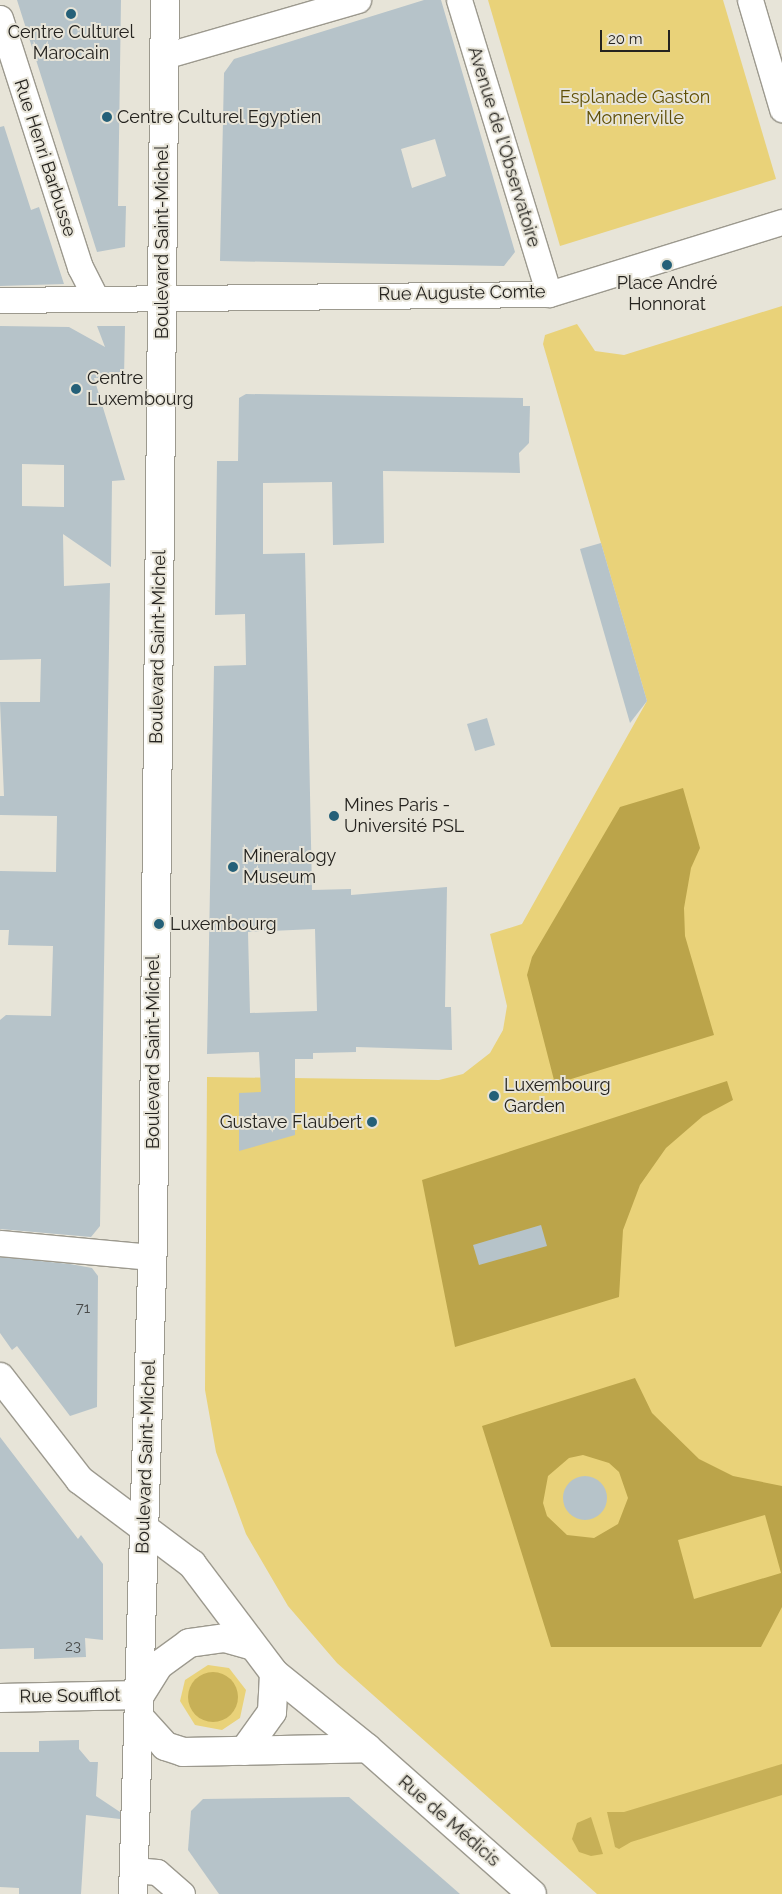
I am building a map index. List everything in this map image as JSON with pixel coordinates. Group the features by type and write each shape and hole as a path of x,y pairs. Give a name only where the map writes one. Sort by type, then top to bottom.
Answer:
{"main road":[{"name":"Boulevard Saint-Michel","path":"133,1882 140,1707 143,1529 152,1257 166,0"},
{"path":"0,1377 80,1480 192,1564 249,1645 274,1674 272,1712 266,1726 244,1751"},
{"path":"249,1645 225,1638 189,1644 159,1665 140,1707 174,1751 367,1748"},
{"name":"Rue de Médicis","path":"274,1674 367,1748 532,1894"},
{"name":"Rue Soufflot","path":"0,1698 140,1707"}],"street":[{"path":"164,56 358,0"},
{"name":"Avenue de l'Observatoire","path":"459,0 549,294"},
{"path":"750,0 782,109"},
{"name":"Rue Henri Barbusse","path":"0,18 80,267 95,296"},
{"name":"Rue Auguste Comte","path":"0,300 65,302 95,296 549,294 782,222"},
{"path":"0,1243 152,1257"},
{"path":"133,1882 157,1872 182,1894"}],"green space":[{"name":"Esplanade Gaston Monnerville","path":"488,0 723,0 776,179 560,246"},
{"name":"Luxembourg Garden","path":"782,306 782,1894 597,1894 337,1663 288,1606 246,1534 216,1452 205,1390 207,1077 439,1080 463,1074 490,1053 503,1030 507,1006 490,934 522,924 647,701 543,344 545,335 577,324 595,351 624,355"},
{"path":"208,1665 229,1668 246,1690 240,1718 222,1730 195,1725 180,1701 185,1680"}],"shaded area":[{"path":"683,788 700,848 691,868 684,908 685,936 714,1035 555,1084 527,975 532,957 620,807"},
{"path":"727,1081 733,1100 703,1116 666,1148 640,1185 623,1230 619,1297 455,1347 422,1180"},
{"path":"635,1378 652,1413 699,1459 733,1476 782,1486 782,1607 761,1647 551,1647 482,1426","holes":["583,1455 609,1463 619,1472 628,1498 618,1524 594,1538 567,1535 547,1516 543,1503 548,1476 569,1458","765,1515 781,1573 694,1599 678,1540"]},
{"path":"213,1672 222,1674 233,1683 238,1697 236,1706 227,1717 213,1722 204,1720 193,1711 188,1697 190,1688 199,1677"},
{"path":"782,1764 782,1795 631,1842 619,1849 615,1847 607,1812 624,1812"},
{"path":"591,1817 603,1854 591,1856 579,1852 572,1839 577,1823"}],"building":[{"path":"17,0 121,0 118,206 126,206 125,247 97,252"},
{"path":"424,0 441,0 515,252 504,266 220,261 224,73 234,59","holes":["435,139 446,176 412,188 401,149"]},
{"path":"4,126 31,210 39,207 64,284 0,286 0,127"},
{"path":"0,326 69,327 105,347 97,326 125,326 124,378 94,378 125,480 112,481 111,567 63,534 64,586 110,583 100,1226 91,1237 0,1229 0,1020 6,1015 51,1016 53,946 8,945 9,930 0,930 0,871 56,872 57,816 0,815 0,796 4,796 0,702 40,702 41,659 0,660","holes":["22,464 64,465 64,507 22,506"]},
{"path":"246,394 523,398 523,406 530,406 529,443 519,453 520,473 383,471 384,543 333,545 332,482 263,483 263,554 305,553 312,890 351,889 351,895 447,887 445,1007 451,1007 452,1050 356,1047 356,1052 313,1053 313,1059 295,1059 295,1135 239,1151 239,1093 261,1092 259,1052 207,1054 214,666 246,665 245,614 215,615 217,461 238,461 239,398","holes":["315,929 317,1011 250,1013 248,932"]},
{"path":"601,543 647,701 630,723 580,549"},
{"path":"487,718 495,745 475,751 467,724"},
{"path":"541,1225 547,1246 479,1265 473,1245"},
{"path":"0,1257 92,1268 98,1276 97,1407 70,1416 17,1346 12,1350 0,1333"},
{"path":"0,1437 78,1539 81,1535 103,1564 103,1640 85,1638 86,1657 34,1659 34,1648 0,1649"},
{"path":"585,1476 597,1480 603,1486 607,1498 603,1510 597,1516 585,1520 573,1516 567,1510 563,1498 567,1486 573,1480"},
{"path":"79,1740 79,1749 90,1762 98,1762 96,1796 120,1812 120,1819 86,1815 81,1894 19,1894 19,1888 0,1887 0,1752 39,1752 39,1741"},
{"path":"349,1797 460,1894 219,1894 188,1850 191,1811 203,1799"}],"place":[{"name":"Centre Culturel Marocain","path":"71,14"},
{"name":"Centre Culturel Egyptien","path":"107,117"},
{"name":"Place André Honnorat","path":"667,265"},
{"name":"Centre Luxembourg","path":"76,389"},
{"name":"Mines Paris - Université PSL","path":"334,816"},
{"name":"Mineralogy Museum","path":"233,867"},
{"name":"Luxembourg","path":"159,924"},
{"name":"Luxembourg Garden","path":"494,1096"},
{"name":"Gustave Flaubert","path":"372,1122"}]}
